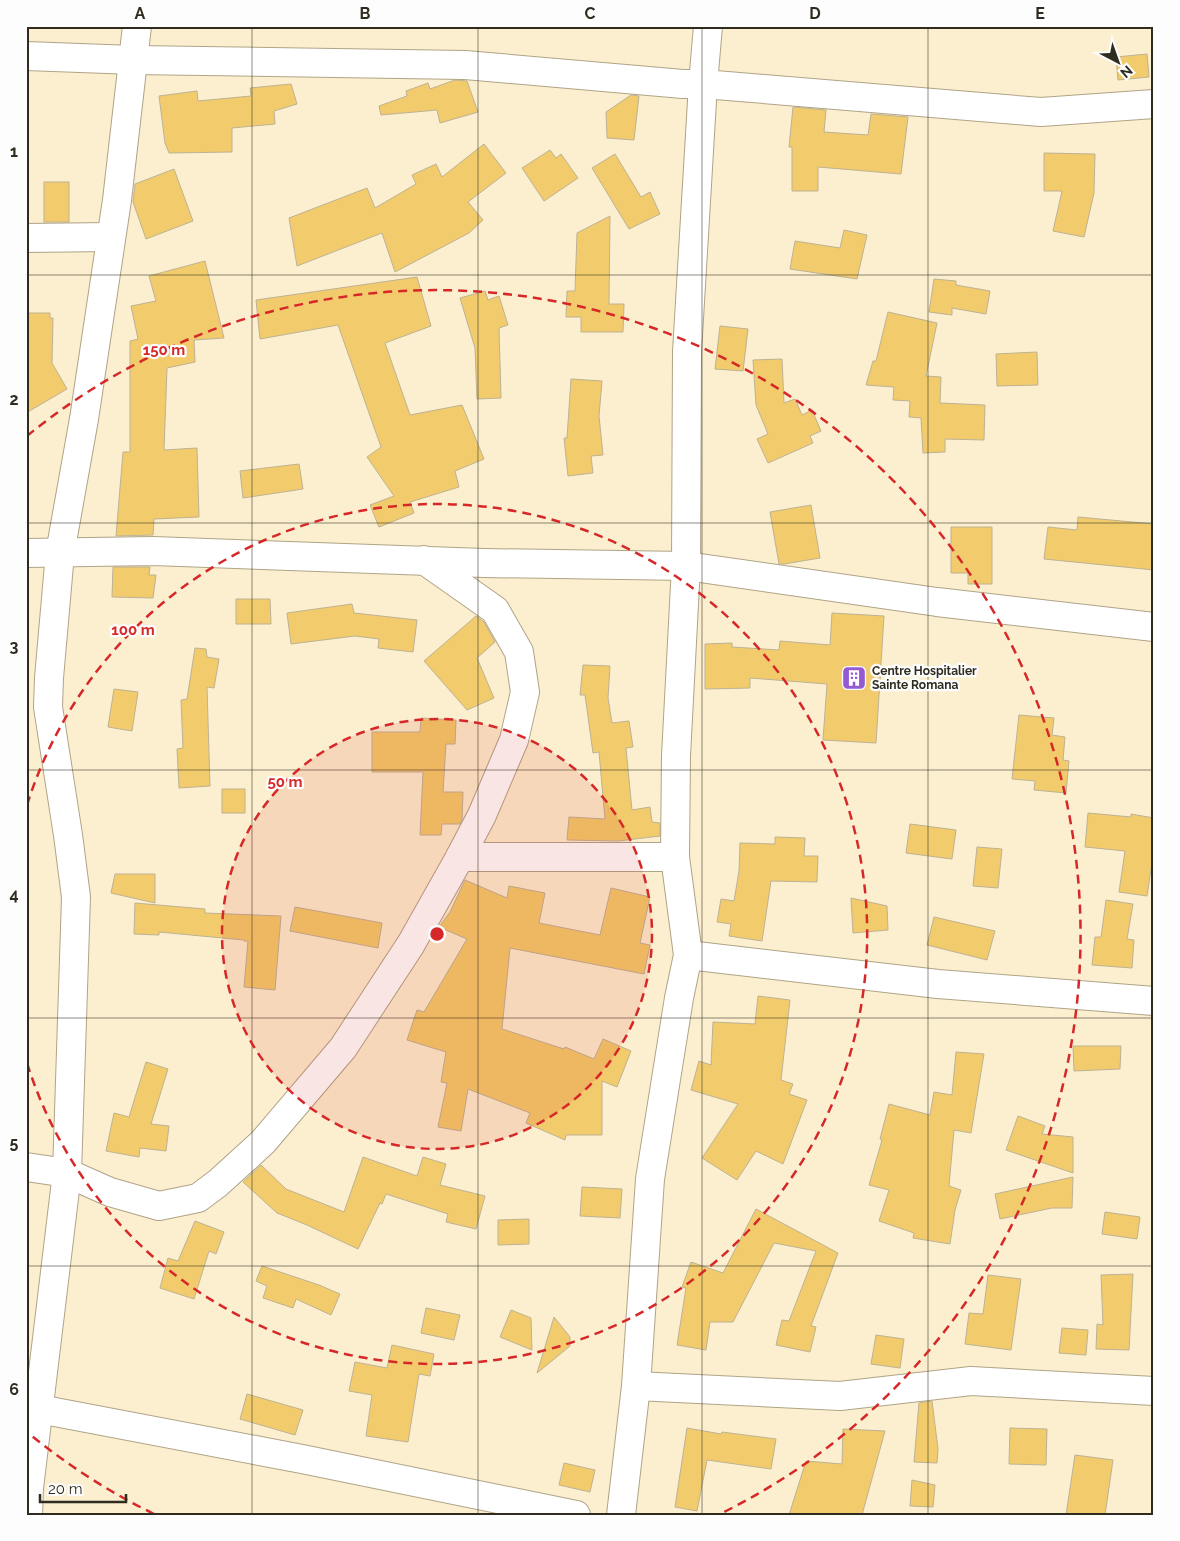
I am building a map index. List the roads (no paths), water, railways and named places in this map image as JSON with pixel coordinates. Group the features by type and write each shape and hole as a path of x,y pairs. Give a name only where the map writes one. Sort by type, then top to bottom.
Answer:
{"street":[{"path":"28,1515 28,1488 66,1173 76,896 48,707 49,678 60,553 84,419 111,236 137,26"},
{"path":"621,1515 636,1386 650,1179 679,998 688,955 675,858 676,756 686,566 687,352 708,26"},
{"path":"26,56 134,60 464,65 1041,112 1154,104"},
{"path":"26,238 111,236"},
{"path":"26,553 153,551 484,563 686,566 937,602 1154,627"},
{"path":"26,1167 66,1173 110,1192 159,1206 198,1198 218,1183 263,1142 343,1048 411,944 482,815 514,740 525,692 519,652 495,610 424,560"},
{"path":"460,857 675,858"},
{"path":"688,955 938,984 1154,1000"},
{"path":"636,1386 840,1396 971,1381 1154,1390"},
{"path":"38,1408 576,1515"}],"place":[{"name":"Centre Hospitalier Sainte Romana","path":"854,678"}]}
